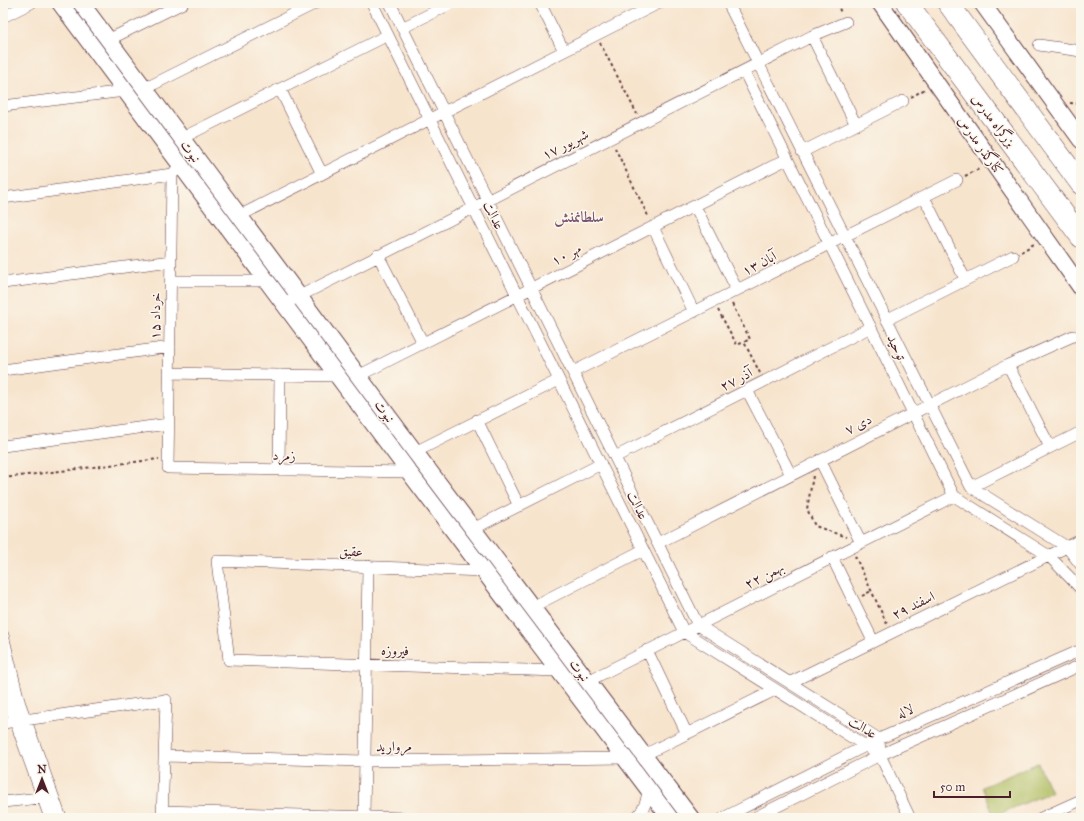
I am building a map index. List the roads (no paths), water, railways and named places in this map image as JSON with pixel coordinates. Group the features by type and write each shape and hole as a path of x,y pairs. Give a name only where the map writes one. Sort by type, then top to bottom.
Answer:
{"highway":[{"name":"بزرگراه مدرس","path":"907,3 1081,237"},
{"path":"948,3 1081,184"}],"street":[{"path":"3,17 32,3"},
{"name":"نبوت","path":"60,3 125,91 177,170 267,281 670,818"},
{"name":"نبوت","path":"80,3 358,376 691,818"},
{"path":"108,40 183,3"},
{"path":"144,89 316,3"},
{"name":"عدالت","path":"372,3 684,632 880,755"},
{"name":"عدالت","path":"390,3 698,624 879,739 880,755"},
{"path":"402,28 452,3"},
{"path":"540,3 564,51"},
{"path":"239,216 659,3"},
{"name":"توحید","path":"728,3 971,487"},
{"name":"کنارگذر مدرس","path":"880,3 1081,288"},
{"path":"982,3 1081,140"},
{"name":"۱۷ شهریور","path":"284,304 298,295 812,36 846,22"},
{"path":"182,138 388,35"},
{"path":"812,36 856,125"},
{"path":"1039,45 1081,51"},
{"name":"توحید","path":"744,71 954,496"},
{"path":"280,89 322,174"},
{"path":"3,106 125,91"},
{"path":"802,152 903,101"},
{"name":"۱۰ مهر","path":"358,376 788,159"},
{"path":"3,198 177,170"},
{"name":"۱۵ خرداد","path":"168,458 171,261 177,170"},
{"name":"۱۳ آبان","path":"573,372 957,180"},
{"path":"924,197 965,280"},
{"path":"695,206 732,293"},
{"path":"653,227 694,312"},
{"path":"378,256 423,343"},
{"path":"886,320 1013,256"},
{"path":"3,283 171,261"},
{"path":"171,281 267,281"},
{"name":"۲۷ آذر","path":"615,457 871,328"},
{"name":"۷ دی","path":"658,543 1008,365 1073,336"},
{"path":"3,370 170,347"},
{"path":"1008,365 1050,448"},
{"path":"169,373 338,376"},
{"path":"279,470 280,375"},
{"path":"415,452 559,380"},
{"path":"747,390 791,475"},
{"path":"477,420 519,506"},
{"path":"3,446 168,424"},
{"path":"971,487 1081,432"},
{"name":"زمرد","path":"168,458 168,468 409,472"},
{"path":"818,461 861,543"},
{"path":"473,529 601,464"},
{"path":"971,487 1066,547 1081,565"},
{"path":"954,496 1049,556 1081,589"},
{"name":"۲۲ بهمن","path":"588,681 698,624 954,496"},
{"path":"1066,547 1081,540"},
{"name":"۲۹ اسفند","path":"791,682 1066,547"},
{"path":"532,607 643,550"},
{"path":"832,557 873,641"},
{"name":"عقیق","path":"229,660 217,561 484,571"},
{"path":"364,817 368,566"},
{"path":"3,635 6,676 42,797 50,818"},
{"path":"647,650 687,734"},
{"name":"لاله","path":"723,818 879,739 1081,650"},
{"name":"فیروزه","path":"229,660 559,671"},
{"path":"754,818 880,755 1081,665"},
{"path":"644,755 775,690"},
{"path":"3,723 166,700 162,814 407,818"},
{"path":"20,720 61,818"},
{"path":"880,755 910,818"},
{"name":"مروارید","path":"164,756 364,761 625,758"},
{"path":"636,818 641,813 647,802 648,789"},
{"path":"3,802 53,797"},
{"path":"1041,818 1081,800"}],"district":[{"name":"سلطانمنش","path":"579,217"}]}
